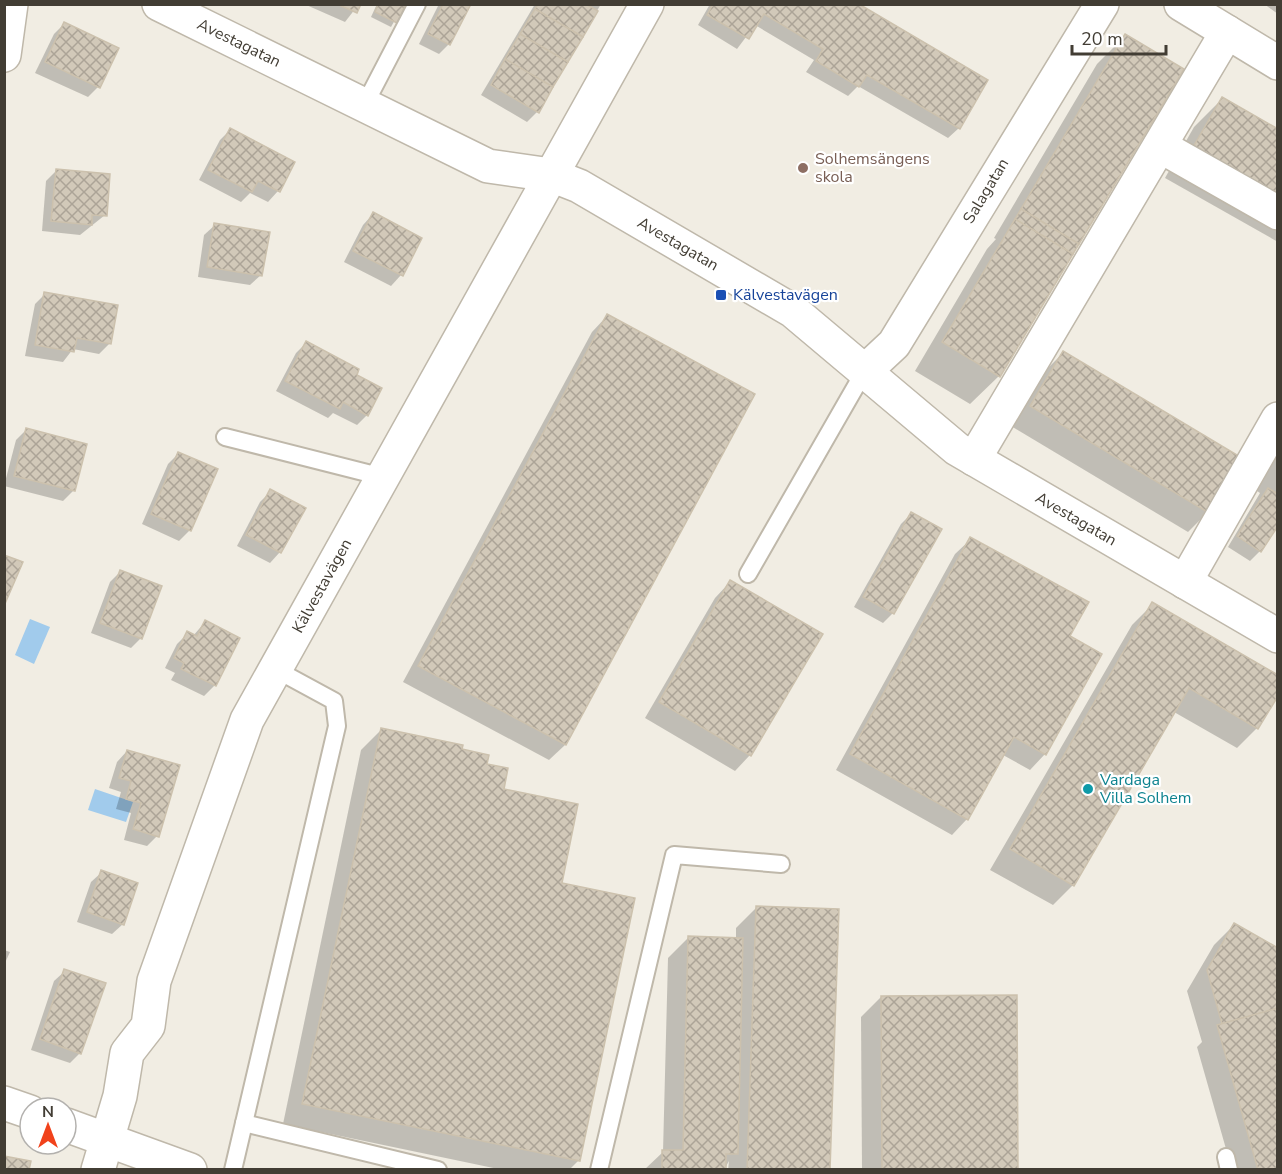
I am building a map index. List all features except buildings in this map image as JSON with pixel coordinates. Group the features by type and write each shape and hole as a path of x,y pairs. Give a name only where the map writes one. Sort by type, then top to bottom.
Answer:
{"street":[{"path":"4,55 11,4"},
{"name":"Avestagatan","path":"159,4 488,166 551,176 579,186 793,311 831,340 864,372 957,449 1278,636"},
{"name":"Kälvestavägen","path":"98,1170 120,1096 127,1053 148,1026 154,981 248,720 647,4"},
{"name":"Salagatan","path":"864,372 894,344 1102,4"},
{"path":"1181,4 1220,20 1278,63"},
{"path":"974,459 1160,146 1220,20"},
{"path":"1160,146 1278,213"},
{"path":"1185,582 1278,419"},
{"path":"78,1129 190,1170"}],"lane":[{"path":"364,106 417,4"},
{"path":"748,574 864,372"},
{"path":"225,437 383,477"},
{"path":"233,1170 337,726 334,701 276,669"},
{"path":"599,1170 674,855 781,864"},
{"path":"244,1123 438,1170"}],"water":[{"path":"30,619 50,627 34,664 15,655"},
{"path":"95,789 133,802 126,822 88,810"}],"place":[{"name":"Solhemsängens skola","path":"803,168"},
{"name":"Kälvestavägen","path":"721,295"},
{"name":"Vardaga Villa Solhem","path":"1088,789"}]}
